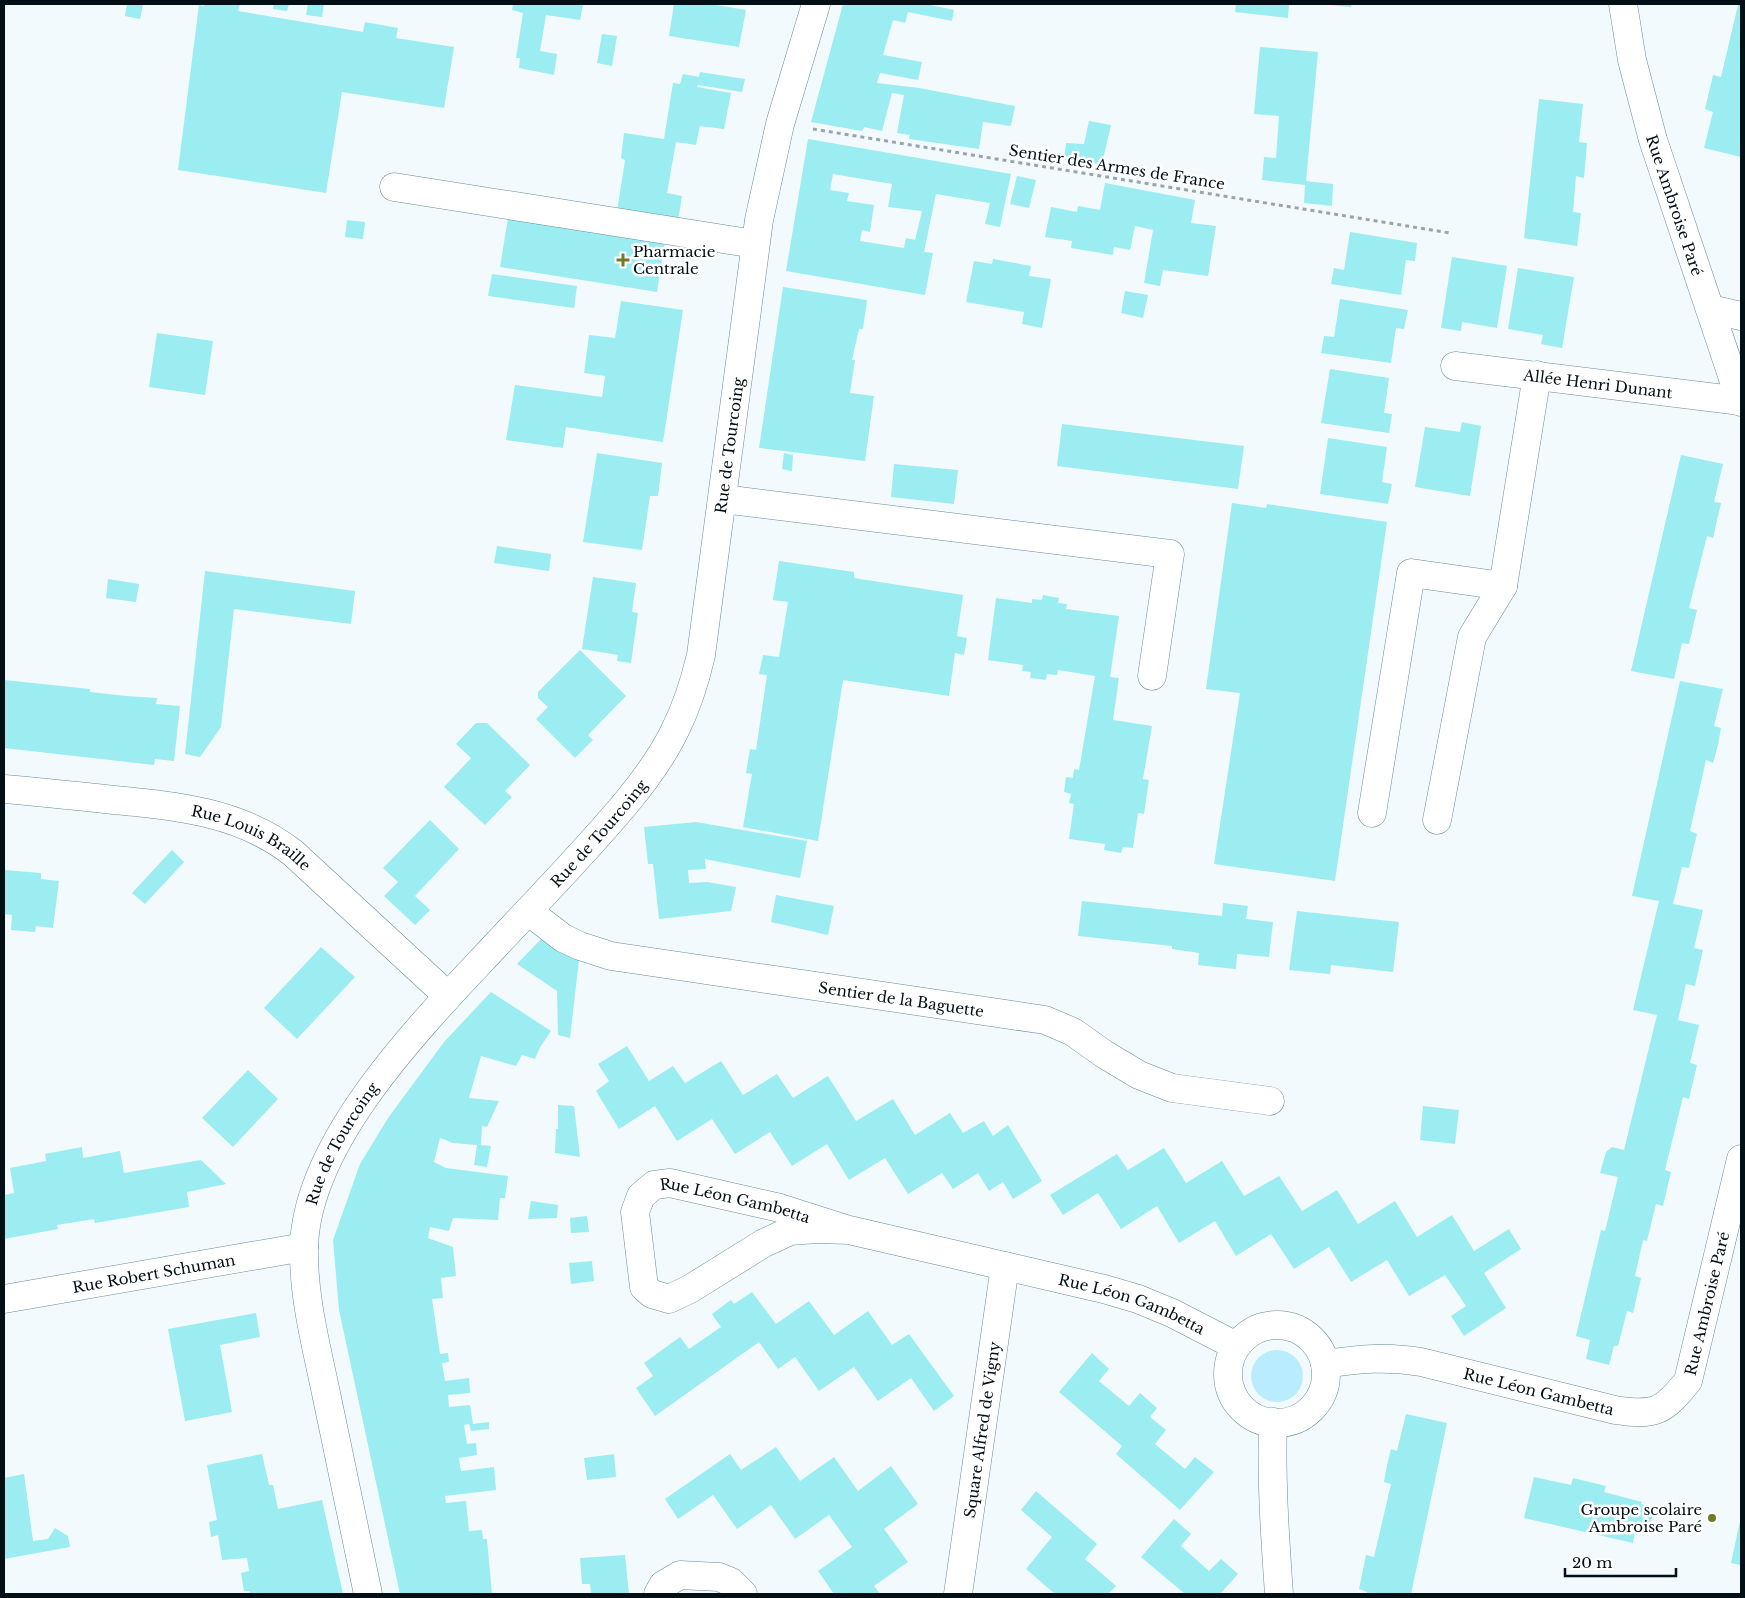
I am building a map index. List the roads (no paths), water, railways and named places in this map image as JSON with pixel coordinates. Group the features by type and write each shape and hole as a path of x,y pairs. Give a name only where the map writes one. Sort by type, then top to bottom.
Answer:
{"street":[{"name":"Rue de Tourcoing","path":"368,1594 314,1338 306,1282 304,1247 311,1203 338,1139 391,1062 448,996 609,824 644,782 675,732 690,694 701,654 756,244 766,187 780,124 816,4"},
{"name":"Rue Ambroise Paré","path":"1623,4 1632,60 1653,140 1741,402"},
{"path":"394,186 756,244"},
{"path":"1710,308 1741,316"},
{"name":"Allée Henri Dunant","path":"1455,366 1741,402"},
{"path":"1436,820 1472,637 1503,586 1537,375"},
{"path":"723,499 1170,554 1152,676"},
{"path":"1372,813 1411,573 1503,586"},
{"name":"Rue Louis Braille","path":"4,789 174,805 207,812 245,824 281,843 448,996"},
{"name":"Sentier de la Baguette","path":"528,910 563,938 580,946 611,956 1045,1020 1073,1032 1104,1054 1139,1075 1172,1088 1270,1102"},
{"name":"Rue Ambroise Paré","path":"1662,1408 1688,1381 1741,1160"},
{"name":"Rue Léon Gambetta","path":"849,1230 817,1229 790,1231 764,1243 669,1299 652,1294 644,1287 635,1212 641,1196 654,1185 670,1183 780,1208 849,1230 1104,1289 1138,1299 1172,1313 1236,1346"},
{"name":"Rue Robert Schuman","path":"4,1299 304,1247"},
{"name":"Square Alfred de Vigny","path":"958,1594 1005,1266"},
{"path":"1267,1325 1286,1326 1304,1333 1321,1352 1325,1364 1326,1376 1323,1390 1317,1401 1309,1411 1292,1420 1273,1422 1261,1420 1249,1414 1233,1395 1229,1383 1228,1370 1230,1358 1236,1346 1245,1336 1267,1325"},
{"name":"Rue Léon Gambetta","path":"1325,1364 1365,1358 1398,1358 1615,1410 1639,1414 1662,1408"},
{"path":"1273,1422 1273,1504 1278,1594"},
{"path":"658,1594 663,1585 680,1575 719,1577 731,1582 743,1594"}],"place":[{"name":"Pharmacie Centrale","path":"623,260"},
{"name":"Groupe scolaire Ambroise Paré","path":"1712,1518"}]}
